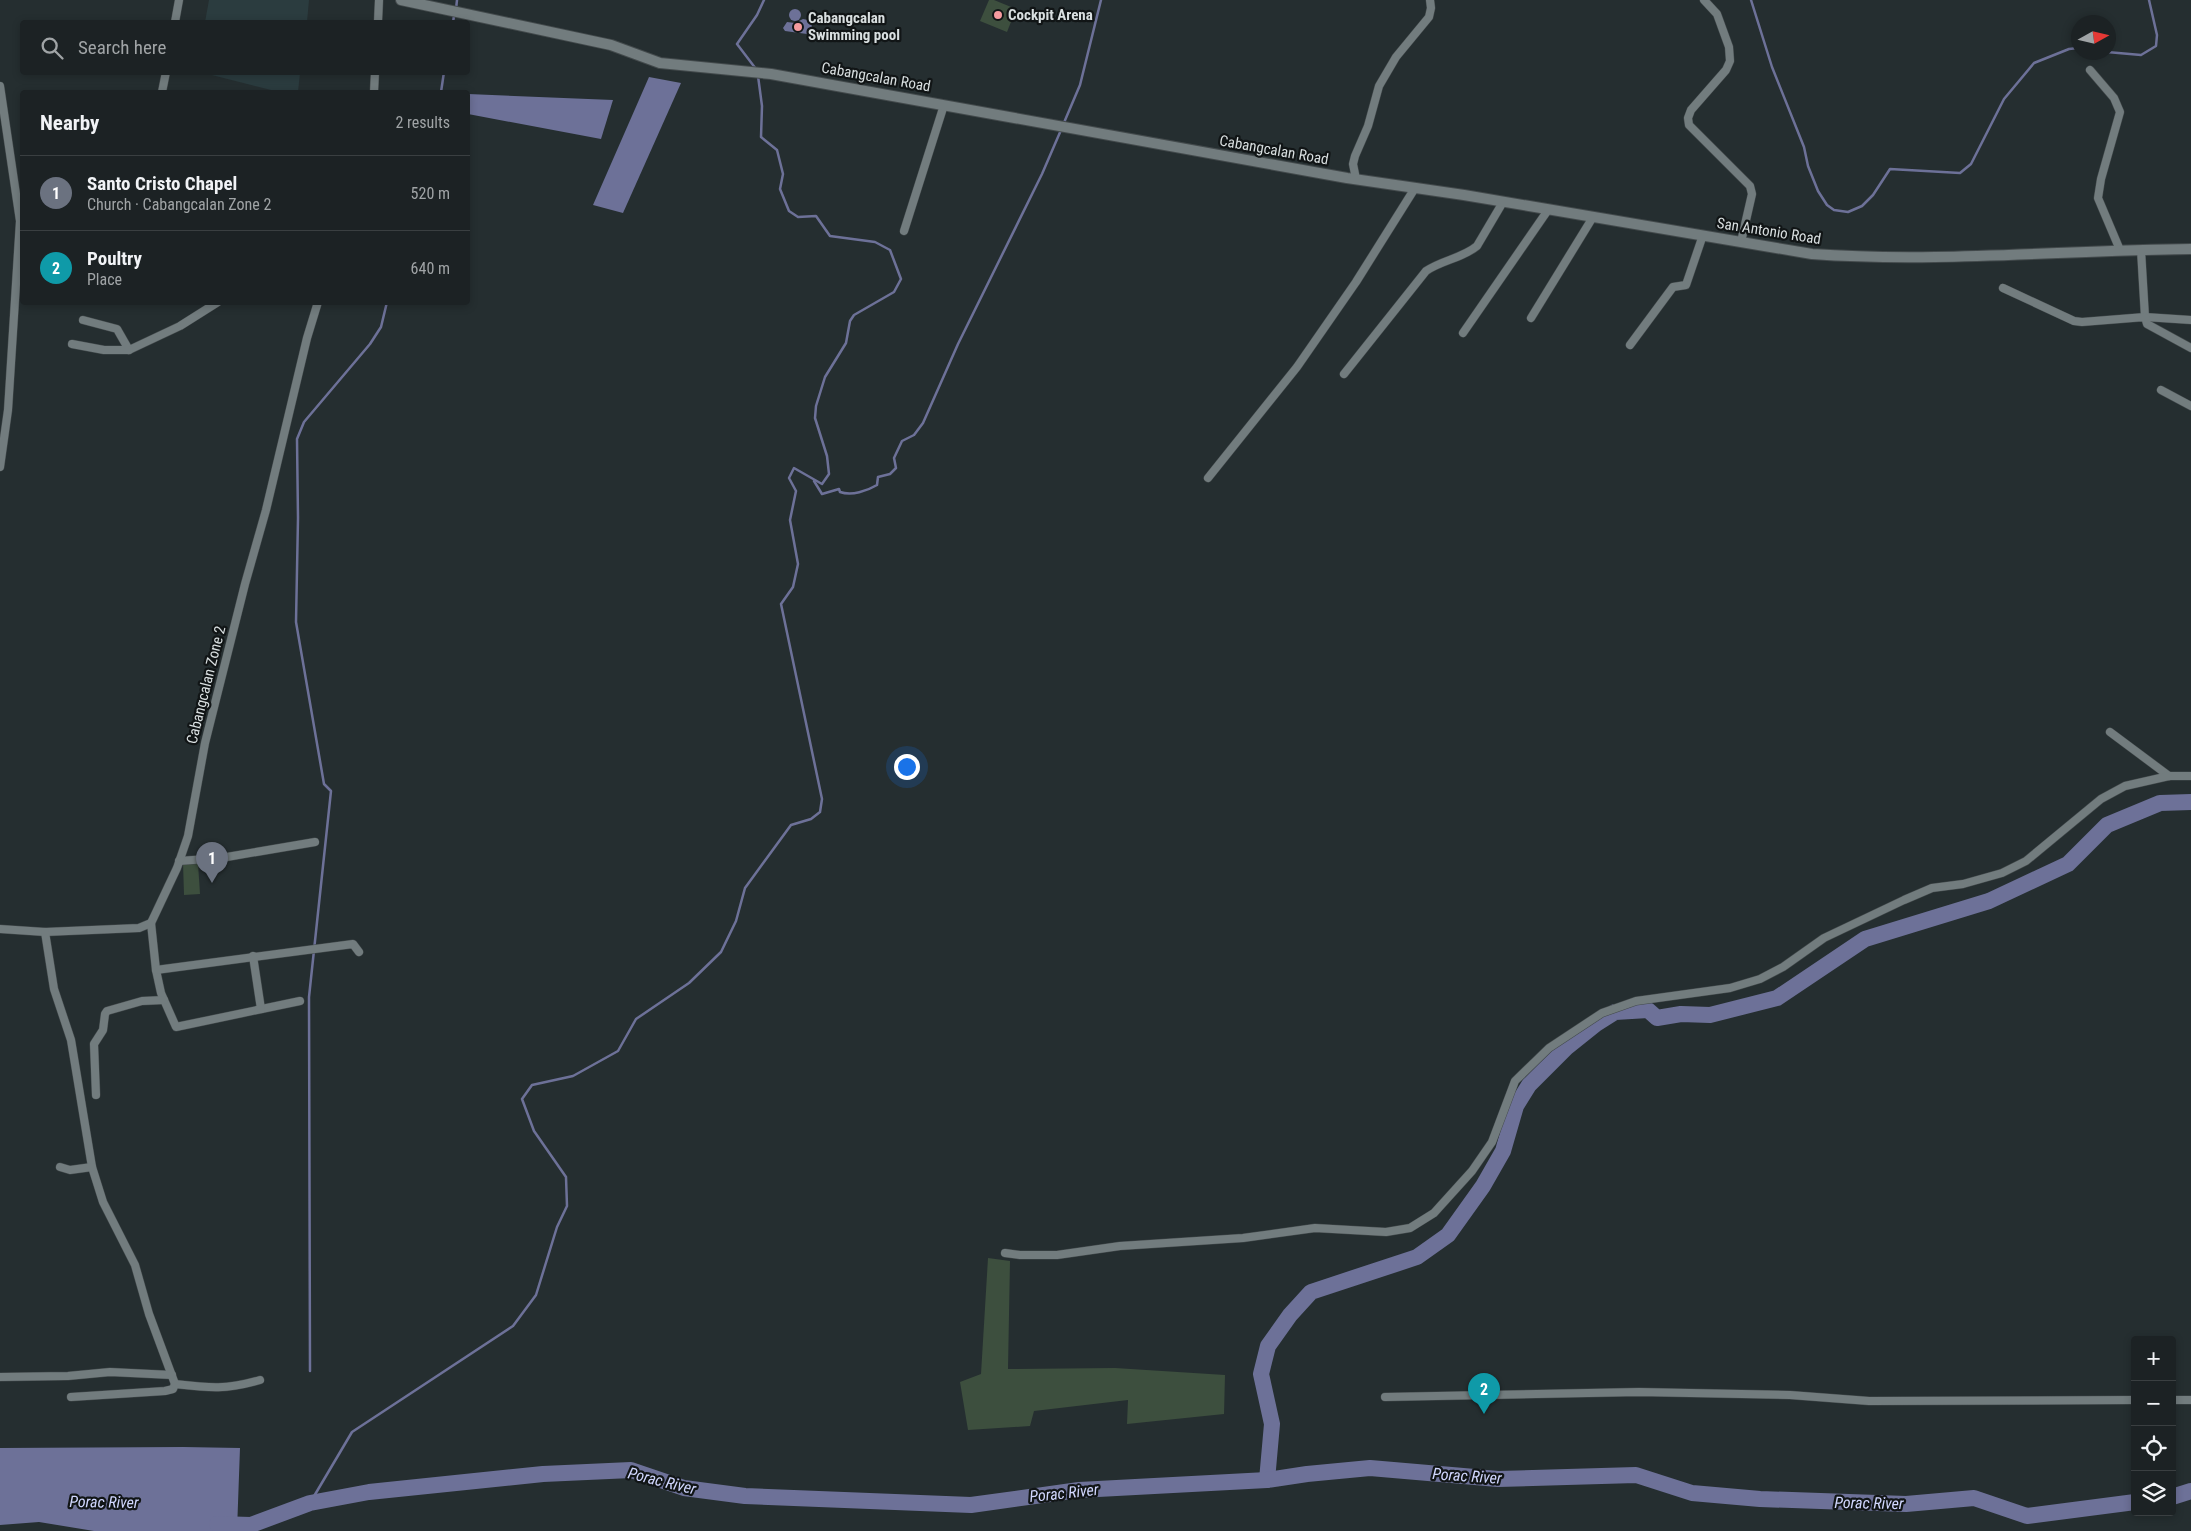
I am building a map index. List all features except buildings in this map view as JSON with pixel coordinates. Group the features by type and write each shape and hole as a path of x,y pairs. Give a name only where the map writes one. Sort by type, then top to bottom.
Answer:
{"street":[{"path":"175,20 179,0"},
{"path":"378,20 379,0"},
{"name":"Cabangcalan Road","path":"401,0 559,32 611,45 660,63 771,74 1351,179"},
{"path":"1351,179 1355,156 1368,126 1378,86 1396,57 1429,17 1430,0"},
{"path":"1704,0 1717,14 1729,47 1730,61 1726,70 1691,110 1688,118 1689,125 1750,186 1752,194 1741,242"},
{"path":"2090,70 2114,98 2120,112 2101,179 2098,198 2120,250"},
{"path":"162,90 165,75"},
{"path":"374,90 375,75"},
{"path":"0,86 20,221 8,410 0,466"},
{"path":"904,232 944,105"},
{"name":"San Antonio Road","path":"1351,179 1503,202 1812,254 1853,256 1990,256 2191,249"},
{"path":"1208,478 1297,367 1356,282 1415,188"},
{"path":"1344,374 1426,271 1442,262 1471,251 1477,246 1503,202"},
{"path":"1463,334 1548,210"},
{"path":"1531,318 1593,217"},
{"path":"1630,345 1673,287 1686,285 1703,236"},
{"path":"2141,250 2147,324 2191,348"},
{"path":"2003,288 2074,321 2145,317 2191,320"},
{"path":"72,344 104,350 129,350 180,326 213,305"},
{"name":"Cabangcalan Zone 2","path":"151,923 179,861 188,836 206,743 244,584 266,510 307,338 317,305"},
{"path":"83,320 117,329 129,350"},
{"path":"2161,390 2191,406"},
{"path":"2110,732 2169,776"},
{"path":"1005,1253 1057,1255 1120,1246 1243,1238 1315,1228 1386,1232 1410,1228 1434,1213 1472,1171 1492,1142 1515,1081 1549,1048 1602,1013 1636,1001 1730,988 1760,979 1783,968 1824,938 1904,900 1932,888 1963,884 2002,873 2026,860 2101,798 2125,786 2169,776 2191,776"},
{"path":"179,861 221,858 315,842"},
{"path":"0,929 45,932 139,928 151,923 156,970 164,1000 176,1027 300,1001"},
{"path":"45,932 54,989 72,1040 92,1168 103,1202 135,1265 148,1314 175,1384 173,1389 165,1390 70,1397"},
{"path":"156,970 353,944 359,952"},
{"path":"253,956 261,1008"},
{"path":"96,1095 94,1044 103,1030 107,1011 142,1001 164,1000"},
{"path":"60,1167 70,1170 92,1168"},
{"path":"0,1377 68,1376 110,1372 172,1375"},
{"path":"175,1384 219,1388 234,1387 260,1380"},
{"path":"1385,1397 1639,1392 1790,1395 1869,1401 2131,1400"},
{"path":"2176,1400 2191,1400"}],"shaded area":[{"path":"209,0 309,0 307,20 205,20"},
{"path":"212,75 300,75 298,90 271,90"}],"green space":[{"name":"Cockpit Arena","path":"989,0 994,0 1016,9 1007,32 980,21"},
{"path":"183,863 198,863 200,894 184,895"},
{"path":"988,1258 1010,1261 1008,1369 1115,1368 1225,1375 1224,1414 1127,1424 1128,1400 1034,1411 1030,1426 968,1430 960,1382 981,1374"}],"water":[{"name":"Cabangcalan Swimming pool","path":"793,9 797,9 801,15 797,21 793,21 789,17 789,13"},
{"name":"Cabangcalan Swimming pool","path":"803,19 808,20 812,26 807,34 785,31 783,28 787,22 795,23"},
{"path":"649,77 681,83 623,213 593,205"},
{"path":"470,94 613,100 601,139 470,114"},
{"path":"0,1448 240,1448 237,1531 94,1531 39,1522 0,1525"}],"waterway":[{"path":"456,9 457,0"},
{"path":"756,69 737,44 757,15 764,0"},
{"path":"1063,125 1080,85 1101,0"},
{"path":"1751,0 1772,67 1804,147 1808,166 1818,191 1827,205 1834,210 1848,212 1862,206 1873,195 1890,169 1960,173 1971,164 2004,99 2034,63 2071,49"},
{"path":"2116,53 2141,55 2156,46 2157,35 2149,0"},
{"path":"453,20 454,16"},
{"path":"441,90 444,75"},
{"path":"310,1503 352,1432 513,1326 536,1295 557,1227 567,1206 566,1177 534,1131 522,1099 532,1085 573,1076 618,1051 636,1019 689,983 721,952 736,921 745,888 791,825 811,819 820,812 822,799 781,604 793,587 798,564 790,520 796,491 789,478 794,468 822,484 829,474 827,456 815,418 816,406 825,377 846,343 850,321 854,315 894,292 901,279 890,250 875,242 830,236 816,216 798,217 789,211 780,189 783,174 777,150 761,137 762,106 758,76"},
{"path":"814,481 822,494 839,489 840,492 854,493 877,485 878,477 890,474 896,468 894,458 902,441 914,435 923,423 958,344 1042,174 1061,130"},
{"path":"310,1371 309,997 331,791 324,784 296,622 297,439 304,422 370,344 381,327 386,305"},
{"path":"1267,1480 1272,1424 1261,1374 1268,1346 1290,1315 1311,1292 1417,1257 1448,1235 1483,1186 1503,1151 1516,1106 1529,1085 1566,1048 1596,1024 1615,1012 1648,1010 1657,1018 1681,1014 1710,1015 1777,998 1865,939 1989,901 2068,864 2107,825 2160,803 2191,802"},
{"name":"Porac River","path":"217,1524 251,1525 310,1503 369,1492 543,1474 631,1470 684,1488 745,1496 971,1505 1079,1490 1267,1480 1370,1468 1498,1479 1636,1475 1692,1493 1760,1499 1906,1504 1974,1498 2027,1516 2131,1503"},
{"name":"Porac River","path":"2176,1496 2191,1491"},
{"name":"Porac River","path":"250,1531 251,1525"}],"place":[{"name":"Cockpit Arena","path":"998,15"},
{"name":"Cabangcalan Swimming pool","path":"798,27"},
{"name":"Santo Cristo Chapel","path":"212,883"},
{"name":"Poultry","path":"1484,1414"}]}
